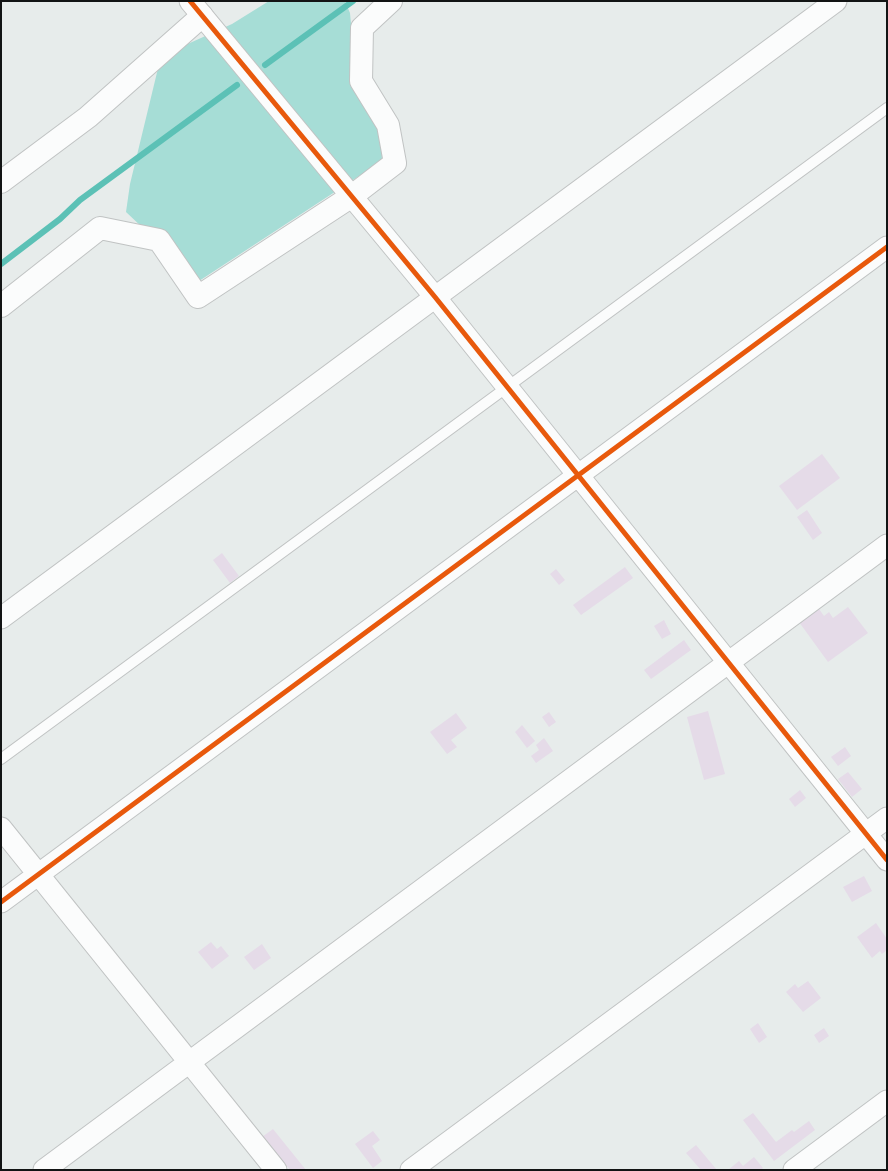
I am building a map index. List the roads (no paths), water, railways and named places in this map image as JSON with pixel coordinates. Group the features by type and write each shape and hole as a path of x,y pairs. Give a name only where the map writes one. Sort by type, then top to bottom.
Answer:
{"street":[{"path":"1,306 100,228 159,240 198,297 352,196 395,163 388,126 361,81 362,28 391,1"},
{"path":"1,618 836,1"},
{"path":"1,182 88,116 196,8 435,297 887,860"},
{"path":"1,902 887,247"},
{"path":"44,1170 887,545"},
{"path":"410,1170 887,818"},
{"path":"1,828 276,1170"},
{"path":"794,1170 887,1101"}],"lane":[{"path":"1,759 887,108"}],"waterway":[{"path":"265,65 353,1"},
{"path":"1,264 60,219 80,200 237,85"}]}
